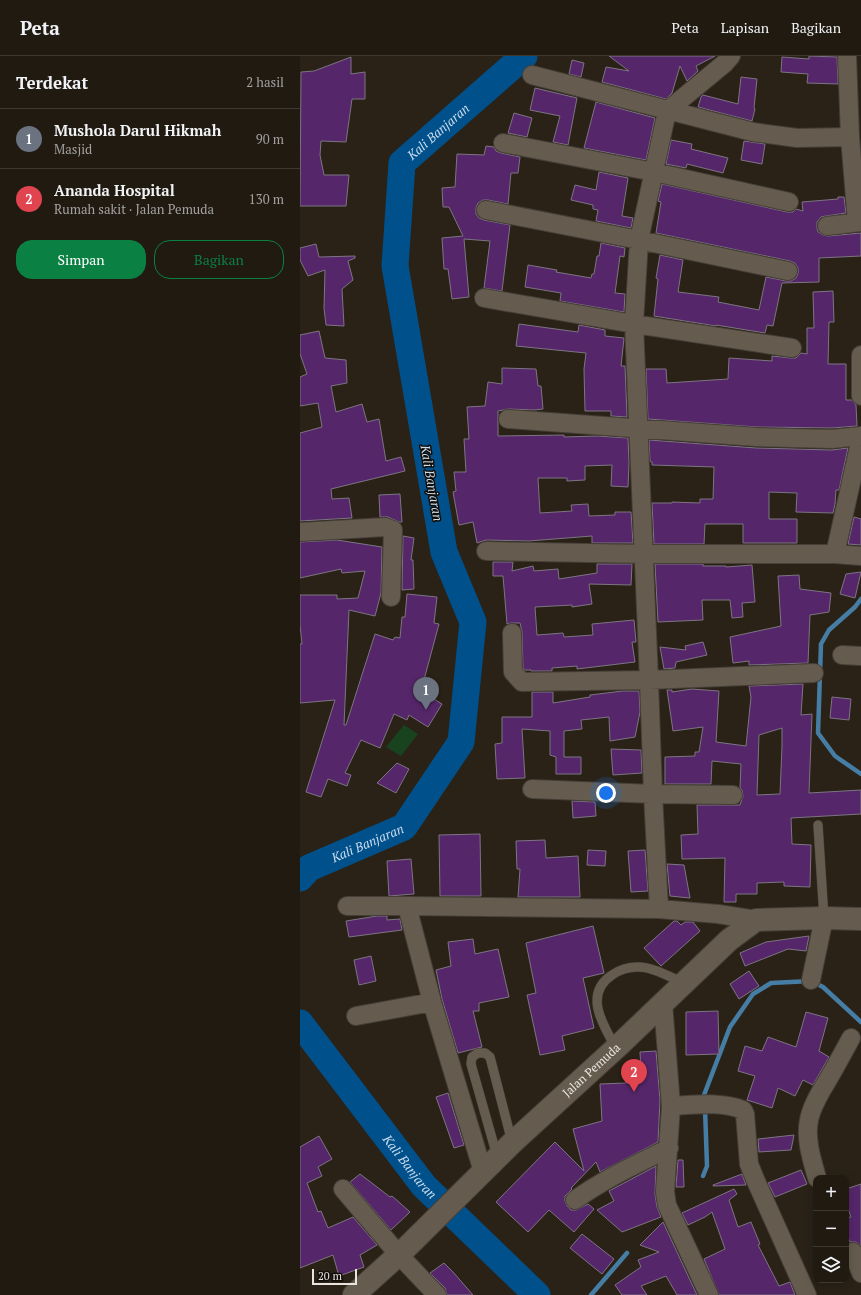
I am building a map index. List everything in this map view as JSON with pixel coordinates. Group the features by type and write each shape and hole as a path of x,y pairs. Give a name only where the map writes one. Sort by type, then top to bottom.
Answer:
{"main road":[{"path":"756,920 861,918"},
{"name":"Jalan Pemuda","path":"354,1295 402,1252 491,1164 729,940 756,920"}],"street":[{"path":"659,909 634,324 639,240 667,111 719,68 730,56"},
{"path":"827,226 859,222 850,137 847,56"},
{"path":"532,75 753,132 798,138 850,137"},
{"path":"503,144 654,172 789,202"},
{"path":"486,210 788,271"},
{"path":"484,298 634,324 792,348"},
{"path":"861,355 861,396"},
{"path":"508,419 756,437 832,439 861,437 835,554"},
{"path":"300,532 385,527 392,530 391,597"},
{"path":"486,551 644,554 835,554 861,556"},
{"path":"512,633 513,672 522,682 649,680 814,673"},
{"path":"842,655 861,656"},
{"path":"532,789 653,794 733,795"},
{"path":"347,906 659,909 718,914 756,920"},
{"path":"407,906 432,1002 491,1164"},
{"path":"810,980 824,918"},
{"path":"356,1016 432,1002"},
{"path":"663,1003 671,1106 665,1192 667,1205 709,1295"},
{"path":"816,1175 808,1136 809,1120 818,1095 850,1038"},
{"path":"671,1106 732,1106 743,1110 745,1114 749,1164 807,1295"},
{"path":"574,1200 610,1178 669,1148"},
{"path":"343,1190 402,1252 436,1295"},
{"path":"854,1252 861,1273"}],"lane":[{"path":"818,825 824,918"},
{"path":"616,1048 603,1027 598,1011 597,991 605,979 619,970 638,967 654,970 684,983"},
{"path":"478,1053 485,1053 490,1057 491,1164 471,1064 472,1057 478,1053"}],"green space":[{"path":"404,725 418,734 401,756 386,747"}],"building":[{"path":"609,56 715,56 696,66 698,71 687,81 680,66 672,93 666,99 602,82 606,67 629,71"},
{"path":"809,56 837,57 838,84 807,83 808,74 781,72 782,57 809,59"},
{"path":"351,57 351,74 365,72 365,99 352,99 346,142 321,141 320,155 324,175 349,175 346,206 300,206 301,72 314,71"},
{"path":"572,60 584,63 581,77 569,74"},
{"path":"741,77 757,79 755,109 752,121 698,107 703,95 738,104"},
{"path":"535,88 577,98 568,145 553,142 560,116 530,110"},
{"path":"596,102 655,118 646,160 584,148"},
{"path":"514,113 532,118 527,137 508,133"},
{"path":"671,140 692,144 691,149 728,158 723,173 687,164 686,168 666,164"},
{"path":"744,141 765,144 762,164 741,160"},
{"path":"486,146 494,147 496,151 501,153 520,157 518,173 511,173 508,204 483,200 478,203 476,208 476,214 479,218 510,225 502,291 484,288 490,241 464,239 469,297 452,299 448,269 444,269 442,238 463,236 449,207 443,207 442,188 455,187 457,154 484,155"},
{"path":"599,172 628,178 622,216 633,218 631,228 596,221 598,210 593,209 593,205 571,200 575,185 596,190"},
{"path":"662,184 787,212 793,212 796,209 803,211 802,202 838,199 838,197 844,197 846,213 821,217 817,222 818,232 828,236 861,233 861,256 819,258 819,282 782,283 773,326 767,325 765,333 654,316 658,279 656,278 660,255 683,260 678,292 719,297 718,302 759,310 766,277 791,281 796,278 798,273 798,268 795,263 790,261 656,233 661,202 658,201"},
{"path":"601,243 625,248 624,257 620,256 615,293 625,294 624,312 560,301 561,293 525,287 528,265 591,278 592,274 594,274"},
{"path":"316,244 319,257 355,256 355,258 348,261 353,280 342,289 344,326 326,325 324,308 325,270 308,276 300,260 300,248"},
{"path":"833,291 834,322 829,322 828,364 846,364 846,400 852,400 856,405 857,426 832,428 757,427 648,419 646,369 666,369 667,383 728,379 729,358 772,361 772,356 796,358 801,353 807,354 807,328 814,328 813,292"},
{"path":"519,324 578,332 579,325 605,330 605,336 624,338 621,366 625,366 627,417 611,416 611,411 585,411 584,369 586,353 516,346"},
{"path":"319,331 325,358 346,360 347,383 331,386 336,412 362,404 367,422 379,419 386,461 401,457 405,471 331,489 332,499 349,498 352,518 300,521 300,433 322,427 318,403 300,406 300,377 307,374 300,354 300,335"},
{"path":"502,368 536,369 538,386 541,386 543,409 509,409 498,411 498,436 564,435 564,437 597,436 628,438 628,487 611,486 612,465 585,466 585,480 567,481 567,478 538,478 540,513 572,511 571,505 588,504 589,516 615,515 615,512 631,512 633,543 592,543 592,536 529,541 486,540 477,543 473,522 459,525 453,492 456,491 454,472 466,472 464,439 469,439 467,407 485,406 488,382 502,384"},
{"path":"649,440 756,448 832,450 848,448 839,490 836,490 833,513 796,512 797,493 769,492 769,519 797,519 797,543 743,543 743,524 705,524 704,544 654,544 652,503 700,503 700,499 713,499 714,467 652,465 652,462 650,461"},
{"path":"400,494 402,522 388,517 380,517 379,495"},
{"path":"854,517 861,519 861,545 848,544"},
{"path":"403,536 414,538 411,560 413,560 414,589 402,590"},
{"path":"337,540 382,547 381,593 375,616 349,610 344,725 346,725 375,634 393,640 395,637 400,638 402,617 405,617 407,594 437,597 434,623 439,624 421,691 442,704 428,727 409,715 407,720 394,714 380,748 361,740 345,773 351,775 347,786 328,779 321,797 306,792 335,700 300,703 300,644 302,644 300,625 300,595 337,595 337,599 358,598 365,571 342,573 341,569 300,578 300,542"},
{"path":"493,562 513,562 512,571 533,566 534,571 558,569 559,579 597,573 597,564 632,564 631,585 589,584 592,604 572,607 572,605 535,607 537,635 563,633 564,637 593,635 592,624 634,620 636,642 632,642 635,662 577,669 577,666 552,668 552,671 525,670 523,668 522,632 520,623 507,624 503,576 493,576"},
{"path":"655,564 703,564 703,566 726,567 752,565 755,602 742,603 743,617 732,618 730,600 702,600 703,620 658,622"},
{"path":"861,572 855,598 840,594 846,574"},
{"path":"799,575 800,589 831,593 829,612 810,615 808,663 749,665 749,661 733,663 730,637 781,626 778,576"},
{"path":"703,642 707,655 676,662 675,668 664,669 660,647 686,650 685,646"},
{"path":"803,684 801,715 812,714 809,793 861,790 861,814 791,818 792,844 811,845 810,887 784,886 784,882 757,883 757,894 736,894 736,902 724,902 725,858 682,859 681,835 698,834 697,805 740,805 743,796 740,788 741,764 712,761 711,784 665,784 665,757 695,756 695,752 699,752 703,727 673,731 667,690 672,690 672,692 692,689 719,691 716,742 746,746 751,697 749,686","holes":["782,728 780,794 757,795 759,735"]},
{"path":"623,691 639,691 640,712 635,737 610,741 609,717 581,720 582,729 564,731 564,757 581,757 581,774 556,774 556,757 550,755 550,731 522,729 525,778 497,779 495,744 502,743 502,717 532,717 532,692 553,692 553,703 590,697 590,695"},
{"path":"832,697 851,699 849,720 830,718"},
{"path":"611,749 641,750 642,773 613,775"},
{"path":"397,763 409,769 396,793 377,783"},
{"path":"572,801 595,802 596,816 573,818"},
{"path":"480,834 481,896 440,896 439,835"},
{"path":"545,840 546,858 578,856 580,897 518,897 520,869 517,869 516,841"},
{"path":"588,850 606,851 605,866 587,865"},
{"path":"645,850 648,891 631,892 628,851"},
{"path":"411,859 414,894 389,896 387,861"},
{"path":"667,864 684,865 690,898 670,896"},
{"path":"377,916 387,916 387,920 400,919 402,930 349,937 346,921"},
{"path":"674,921 677,921 681,925 685,922 693,922 700,931 661,966 644,948"},
{"path":"593,926 604,973 583,978 594,1028 562,1036 565,1050 540,1055 527,995 536,993 526,943"},
{"path":"809,936 806,951 788,949 745,966 740,953 766,942"},
{"path":"473,939 475,954 498,949 509,997 479,1003 479,1011 473,1011 482,1047 458,1053 442,999 436,970 451,966 448,942"},
{"path":"371,956 376,981 359,985 354,960"},
{"path":"749,971 759,986 739,999 730,984"},
{"path":"718,1011 719,1054 686,1055 686,1012"},
{"path":"806,1012 828,1018 819,1051 829,1057 813,1085 803,1080 795,1096 778,1088 772,1108 747,1100 755,1076 738,1071 745,1046 762,1051 768,1037 796,1047"},
{"path":"656,1051 660,1100 658,1142 600,1172 596,1162 571,1188 572,1189 565,1196 565,1201 571,1210 576,1210 588,1204 594,1209 574,1232 549,1210 528,1232 496,1202 555,1142 584,1171 573,1129 602,1121 600,1084 626,1083 626,1072 641,1071 640,1052"},
{"path":"448,1093 464,1145 454,1148 436,1097"},
{"path":"794,1135 791,1150 759,1152 758,1139"},
{"path":"319,1136 332,1159 318,1167 322,1176 307,1183 318,1212 321,1211 328,1228 353,1217 377,1245 360,1255 364,1267 339,1276 333,1255 300,1268 300,1147"},
{"path":"678,1160 683,1160 684,1187 676,1187"},
{"path":"656,1166 655,1194 657,1207 661,1217 622,1232 597,1210 614,1201 609,1191"},
{"path":"801,1170 807,1184 775,1197 768,1183"},
{"path":"360,1174 390,1197 392,1196 410,1212 391,1230 350,1182"},
{"path":"742,1174 746,1185 713,1186 713,1185"},
{"path":"861,1184 861,1246 856,1242 850,1242 849,1240 849,1217 851,1217 849,1211 849,1188"},
{"path":"734,1189 737,1194 729,1200 738,1227 751,1222 760,1244 758,1245 779,1286 790,1282 795,1295 719,1295 704,1259 725,1249 712,1212 688,1225 682,1213"},
{"path":"663,1222 697,1295 677,1295 666,1276 641,1286 647,1295 622,1295 615,1285 641,1267 638,1260 659,1252 640,1245"},
{"path":"582,1234 614,1259 602,1274 570,1248"},
{"path":"444,1263 473,1295 447,1295 445,1288 430,1273"}],"waterway":[{"name":"Kali Banjaran","path":"300,878 309,868 404,827 461,742 473,622 444,552 395,266 402,163 524,56"},
{"path":"861,599 855,607 829,630 821,644 818,733 835,756 861,774"},
{"path":"704,1100 704,1095 730,1027 753,994 771,983 811,981 823,987 861,1022"},
{"name":"Kali Banjaran","path":"300,1023 424,1186 537,1295"},
{"path":"703,1176 707,1166 705,1108"},
{"path":"591,1295 627,1253"}],"place":[{"name":"Mushola Darul Hikmah","path":"426,710"},
{"name":"Ananda Hospital","path":"634,1092"}]}
